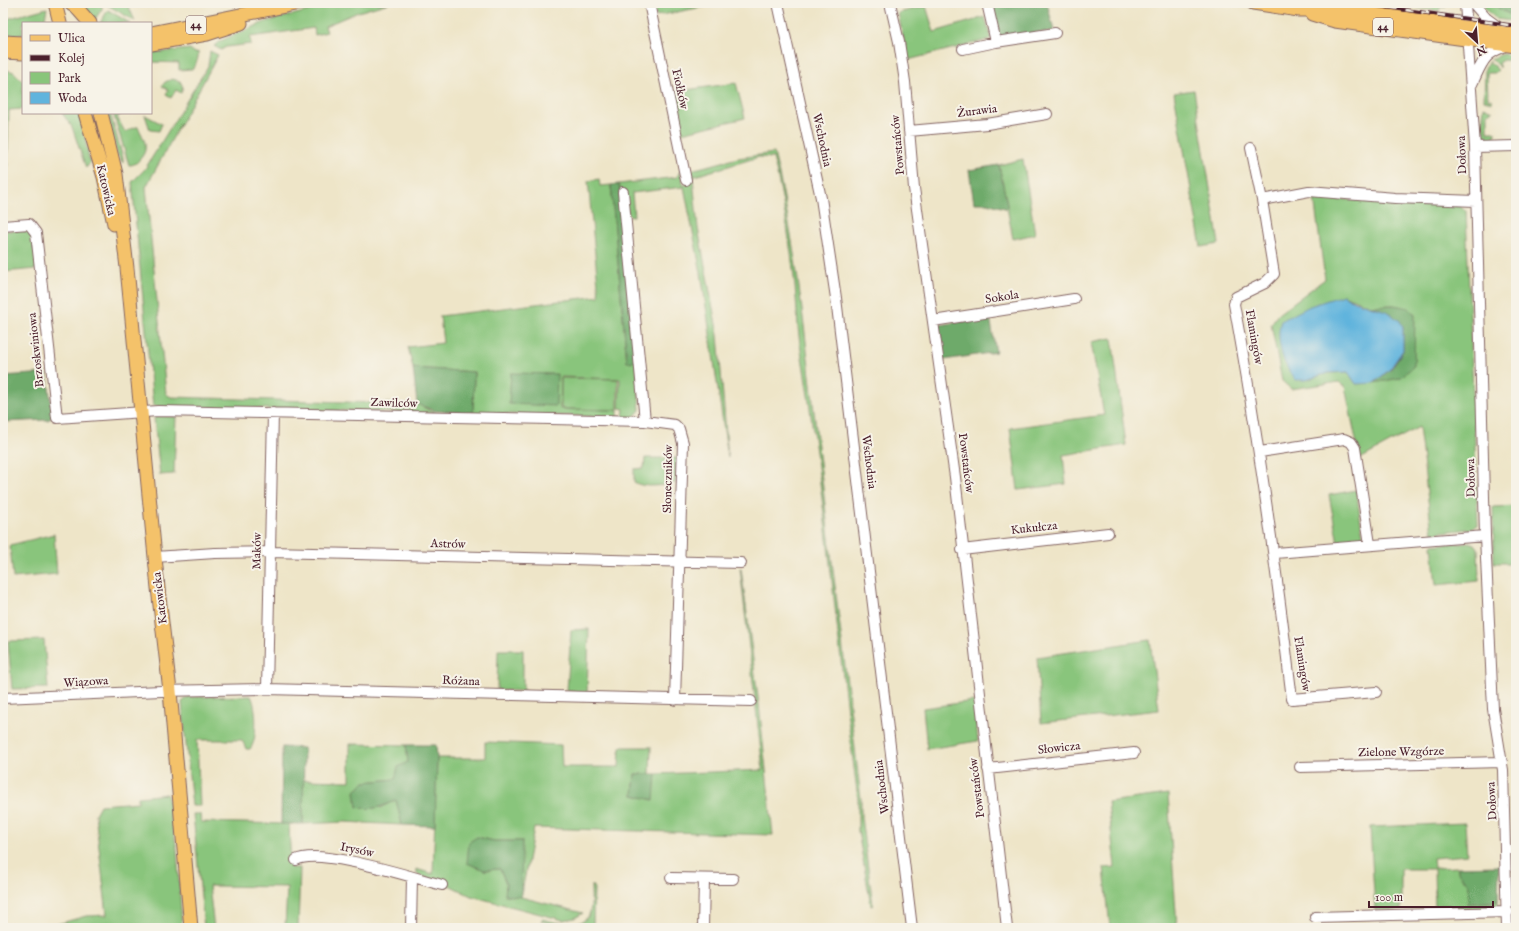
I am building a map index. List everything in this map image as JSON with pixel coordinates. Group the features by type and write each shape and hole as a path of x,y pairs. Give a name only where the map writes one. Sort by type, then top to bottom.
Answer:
{"main road":[{"path":"71,3 76,22"},
{"path":"71,3 89,22"},
{"name":"44","path":"152,44 216,32 300,3"},
{"name":"44","path":"1253,3 1299,10 1361,12 1512,40"},
{"path":"51,22 55,4"},
{"path":"55,4 60,22"},
{"name":"44","path":"152,33 286,7"},
{"path":"3,42 21,51"},
{"path":"3,52 21,51"},
{"name":"Katowicka","path":"86,114 104,177 117,235 127,268"},
{"name":"Katowicka","path":"101,114 116,174 127,268 155,557 170,691 191,928"}],"street":[{"name":"Fiołków","path":"649,3 686,180"},
{"name":"Wschodnia","path":"778,3 821,198 833,276 912,928"},
{"name":"Powstańców","path":"890,3 901,54 914,188 955,477 962,550 1007,928"},
{"path":"987,3 996,42"},
{"name":"Dołowa","path":"1465,3 1472,86 1475,147 1486,536 1493,709 1502,762 1508,912 1507,928"},
{"path":"1472,86 1485,56 1512,40 1486,18 1473,3"},
{"path":"963,49 996,42 1055,33"},
{"name":"Żurawia","path":"909,131 987,124 1047,114"},
{"path":"1475,147 1516,146"},
{"name":"Flamingów","path":"1251,148 1262,200 1274,274 1265,283 1236,297 1234,304 1260,452 1275,553 1292,698 1376,692"},
{"path":"1262,200 1309,191 1395,198 1476,201"},
{"path":"623,192 645,421"},
{"name":"Brzoskwiniowa","path":"3,226 30,224 36,233 57,418 141,412"},
{"name":"Sokola","path":"933,321 1074,299"},
{"name":"Zawilców","path":"141,412 273,413 645,421"},
{"name":"Maków","path":"267,689 273,413"},
{"name":"Słoneczników","path":"645,421 675,425 682,436 675,700"},
{"path":"1260,452 1344,438 1351,442 1355,448 1370,544"},
{"name":"Kukułcza","path":"962,550 1108,533"},
{"path":"1275,553 1370,544 1486,536"},
{"name":"Astrów","path":"155,557 215,553 270,552 741,563"},
{"name":"Różana","path":"170,691 267,689 751,701"},
{"name":"Wiązowa","path":"3,698 170,691"},
{"name":"Słowicza","path":"988,769 1134,753"},
{"name":"Zielone Wzgórze","path":"1300,767 1502,762"},
{"name":"Irysów","path":"296,860 303,858 332,858 367,864 442,885"},
{"path":"411,928 412,877"},
{"path":"671,878 733,879"},
{"path":"703,928 704,879"},
{"path":"1315,917 1508,912"}],"green space":[{"path":"79,3 99,3 102,5 102,9 93,22"},
{"path":"105,3 127,3 135,21 107,5"},
{"path":"338,3 389,3 358,12 325,26 327,32 315,35 314,28 250,37 251,44 226,47 221,50 214,46 220,41 265,22"},
{"path":"653,3 724,3 656,16"},
{"path":"991,3 1047,3 1054,31 997,37"},
{"path":"1382,3 1447,3 1445,7 1440,8 1439,11"},
{"path":"1480,3 1493,3 1499,9 1511,15 1511,21 1496,19"},
{"path":"1493,3 1516,3 1516,21 1511,21 1511,15 1499,9"},
{"path":"926,6 934,32 985,17 991,39 908,60 898,13"},
{"path":"47,8 44,22 22,22 22,35 3,34 3,20"},
{"path":"108,10 128,22 101,22"},
{"path":"190,49 195,53 198,52 198,57 192,69 179,70 179,63 152,62 152,53"},
{"path":"210,51 218,55 146,187 166,394 171,397 417,404 435,413 153,406 132,182 145,169 208,66"},
{"path":"1503,54 1516,56 1516,61 1503,60 1498,63 1500,68 1491,59"},
{"path":"1489,61 1498,70 1495,73 1487,73 1488,99 1493,99 1492,102 1484,100 1485,68"},
{"path":"3,69 14,72 22,81 22,109 9,110 7,178 3,178"},
{"path":"172,79 180,81 183,87 181,93 176,90 171,98 166,95 168,90 162,86 165,82"},
{"path":"736,83 745,118 682,133 671,92"},
{"path":"1194,90 1219,244 1201,247 1174,93"},
{"path":"1484,107 1493,111 1488,113 1488,132 1495,132 1495,137 1490,140 1481,133"},
{"path":"63,114 80,114 90,163 86,168 72,127"},
{"path":"107,114 110,114 123,158 123,163 117,154"},
{"path":"113,114 122,114 117,117 125,132 138,127 144,139 145,151 143,155 137,163 129,165"},
{"path":"145,115 162,124 159,131 150,130"},
{"path":"774,153 789,223 805,330 822,483 861,799 861,817 873,905 871,906 858,831 858,799 817,458 799,337 791,254 773,158 759,157 695,176 693,179 698,228 718,335 728,458 701,273 684,187 632,193 634,216 629,216 619,184 677,177 680,171 684,186 687,183 691,170 738,158"},
{"path":"1023,159 1035,234 1013,239 999,165"},
{"path":"999,165 1008,209 987,203 974,203 969,170"},
{"path":"599,179 600,186 611,185 627,362 636,361 640,410 633,418 623,417 624,409 619,408 620,379 561,377 560,409 618,410 618,417 473,413 474,372 413,368 408,347 443,343 440,316 599,296 588,181"},
{"path":"619,184 636,361 627,362 611,185"},
{"path":"1314,198 1461,206 1466,211 1478,525 1470,529 1432,533 1419,427 1360,459 1345,387 1339,382 1291,389 1282,381 1271,324 1278,314 1325,279","holes":["1343,295 1371,306 1394,305 1400,378 1356,384 1348,372 1328,373 1306,380"]},
{"path":"29,230 34,234 37,269 3,272 3,231"},
{"path":"1394,305 1409,308 1415,315 1414,366 1400,378 1374,383 1391,369 1403,351 1403,327 1399,321 1386,311 1371,306"},
{"path":"990,317 996,352 944,360 939,325"},
{"path":"1112,338 1126,445 1063,455 1066,484 1018,490 1010,428 1104,415 1091,342"},
{"path":"413,368 474,372 473,413 435,411 417,404"},
{"path":"47,373 53,417 48,420 3,422 3,376"},
{"path":"511,373 557,374 556,406 509,404"},
{"path":"561,378 618,379 618,410 561,409"},
{"path":"158,416 176,417 174,474 160,475 154,418"},
{"path":"645,458 677,458 675,483 648,486 634,482 634,469 644,468"},
{"path":"1356,490 1363,536 1360,540 1338,543 1329,495"},
{"path":"1516,506 1516,563 1494,563 1493,507"},
{"path":"54,534 57,574 13,578 10,545"},
{"path":"1468,542 1475,544 1478,548 1479,581 1436,585 1432,545"},
{"path":"740,568 759,705 773,835 534,828 521,897 583,913 575,918 563,920 471,896 447,884 418,875 416,869 433,874 437,758 485,758 485,742 561,745 562,767 619,767 620,747 651,747 650,774 635,774 633,795 653,800 656,774 763,770","holes":["477,837 494,841 522,841 506,883 500,869 484,870"]},
{"path":"589,629 587,694 567,691 571,630"},
{"path":"44,640 48,688 12,689 8,641"},
{"path":"1150,640 1159,710 1041,723 1037,657"},
{"path":"498,650 523,650 523,691 497,690"},
{"path":"251,696 256,723 253,745 250,749 246,749 242,740 197,740 200,806 192,806 182,702 188,697"},
{"path":"974,701 978,741 927,749 923,708"},
{"path":"350,744 406,745 408,762 395,779 365,782 381,808 396,799 402,825 345,822 303,824 303,780 350,781"},
{"path":"406,745 436,745 435,826 402,825 396,800 377,808 368,809 357,807 355,791 365,782 395,779 398,767 408,762"},
{"path":"282,747 304,748 303,824 281,824"},
{"path":"635,774 656,774 654,800 633,795"},
{"path":"167,794 177,850 182,928 43,928 86,916 107,915 95,814 100,805 138,802 138,797"},
{"path":"1168,794 1177,928 1110,928 1104,868 1115,867 1108,802"},
{"path":"193,814 200,814 201,822 289,824 291,868 300,868 298,928 285,928 287,887 209,886 214,928 204,928"},
{"path":"1465,823 1467,855 1433,858 1434,868 1458,867 1458,872 1469,885 1468,904 1498,901 1498,908 1435,909 1434,869 1401,869 1401,910 1375,910 1370,827"},
{"path":"477,837 494,841 522,841 521,897 505,895 506,883 500,869 484,870 467,863 469,842"},
{"path":"1499,866 1498,901 1467,904 1469,885 1458,872 1458,867"},
{"path":"591,886 594,886 593,928 565,928 541,921 542,919 569,924 582,922 587,918 590,912"}],"water":[{"path":"1343,295 1354,301 1386,311 1400,321 1403,327 1403,350 1390,369 1374,383 1356,384 1348,372 1328,373 1306,380 1296,380 1287,368 1281,352 1279,328 1281,321 1310,306"}],"railway":[{"path":"1358,3 1516,26"}]}
